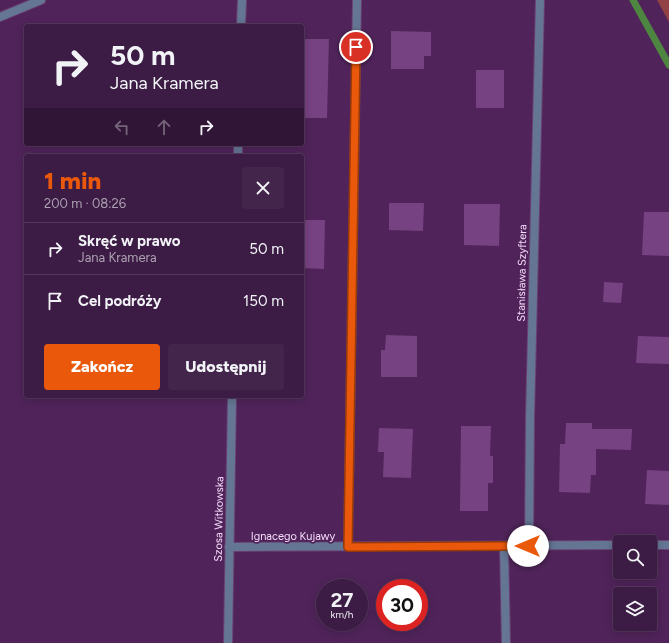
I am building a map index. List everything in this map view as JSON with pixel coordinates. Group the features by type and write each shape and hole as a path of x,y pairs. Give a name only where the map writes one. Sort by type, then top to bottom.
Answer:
{"street":[{"path":"0,18 41,0"},
{"path":"241,24 242,0"},
{"path":"348,547 357,0"},
{"name":"Stanisława Szyftera","path":"528,546 540,0"},
{"name":"Szosa Witkowska","path":"228,643 232,398"},
{"name":"Ignacego Kujawy","path":"229,547 613,545"},
{"path":"657,545 669,545"},
{"path":"504,546 506,643"}],"shaded area":[{"path":"657,0 669,0 669,22"}],"building":[{"path":"391,31 431,32 431,56 424,56 424,69 391,69"},
{"path":"304,39 329,39 327,118 304,118"},
{"path":"476,70 504,70 504,108 476,108"},
{"path":"389,203 424,203 423,231 389,230"},
{"path":"464,204 500,204 499,246 464,245"},
{"path":"644,212 669,212 669,256 642,255"},
{"path":"304,220 325,220 324,269 304,268"},
{"path":"604,282 623,283 621,303 603,302"},
{"path":"386,335 417,336 417,377 381,377 381,350 385,350"},
{"path":"638,336 669,337 669,364 636,363"},
{"path":"566,423 592,423 592,429 632,429 631,450 596,449 596,475 591,475 590,493 559,492 560,444 565,444"},
{"path":"461,426 491,426 490,456 493,456 493,483 488,483 488,511 460,511"},
{"path":"379,428 413,429 411,478 383,477 384,452 378,452"},
{"path":"647,470 669,471 669,505 645,504"}],"waterway":[{"path":"633,0 669,65"}],"route":[{"path":"356,47 348,547 528,546"}]}
